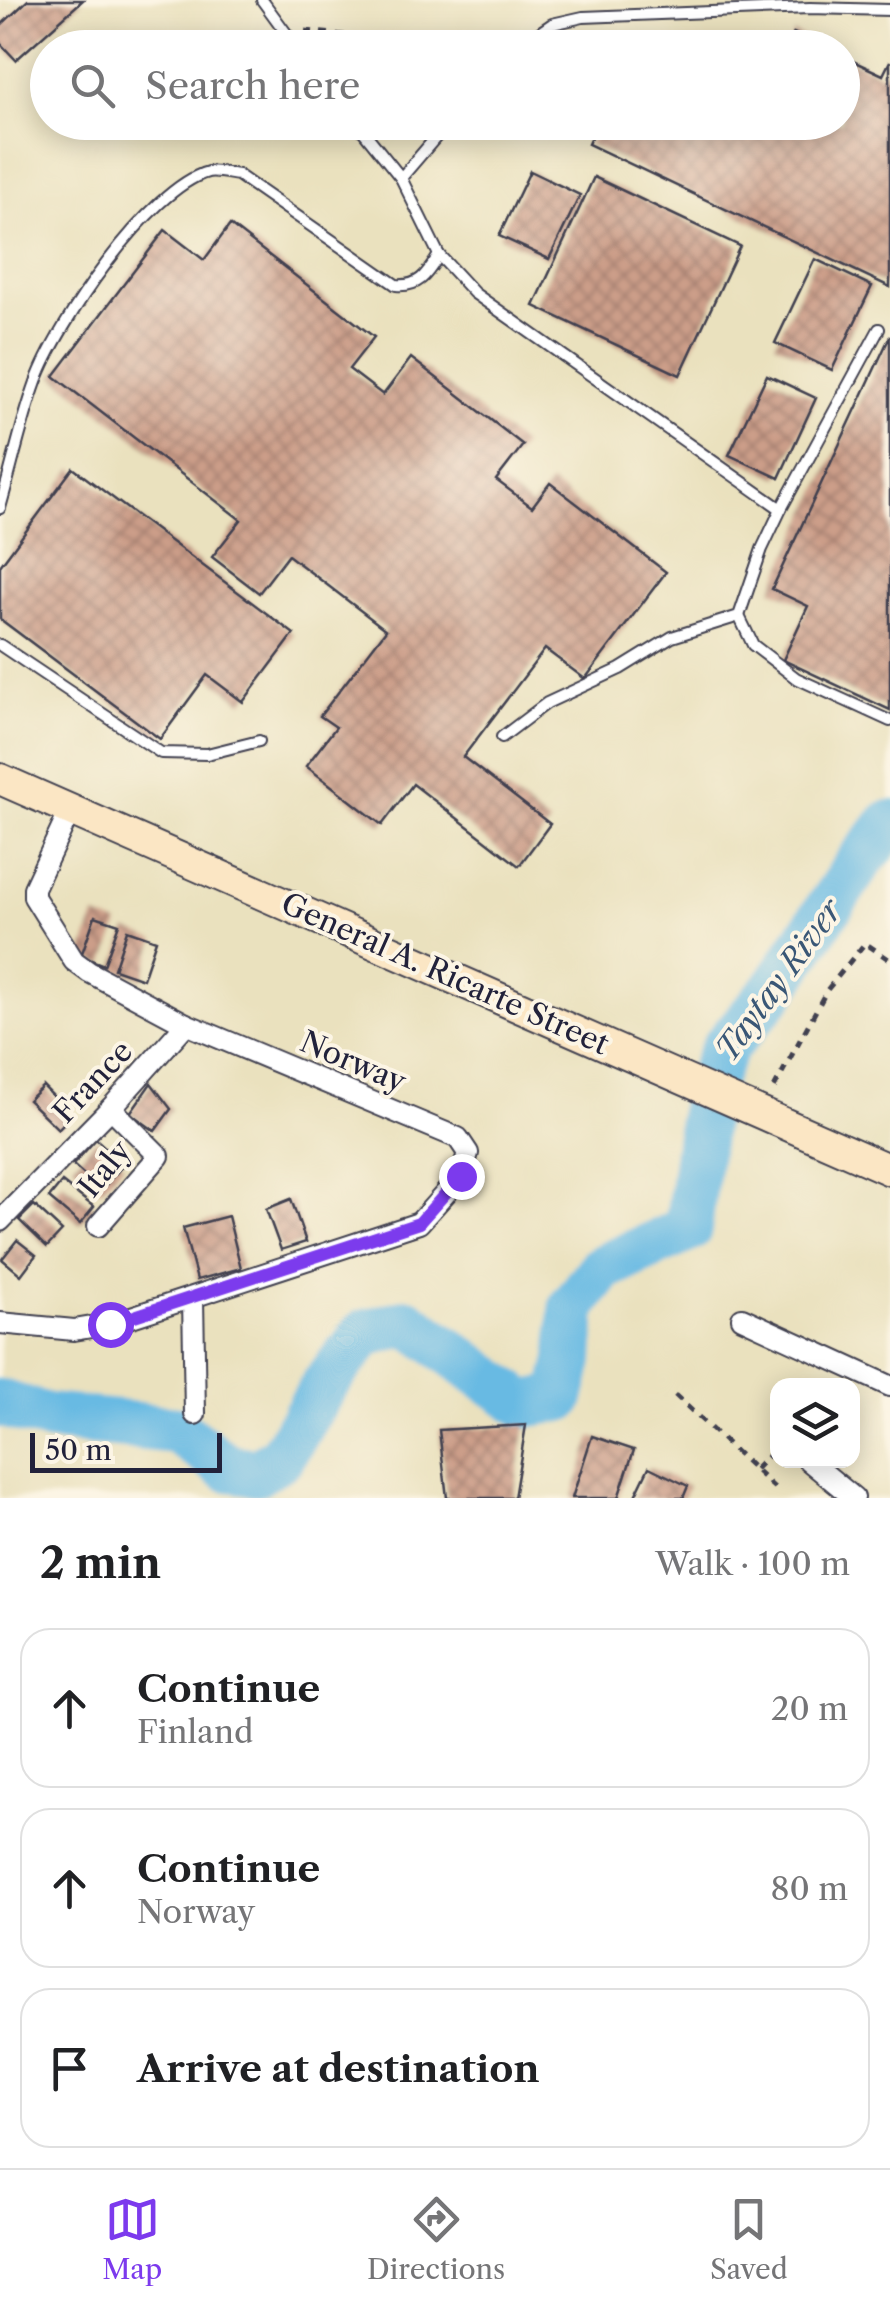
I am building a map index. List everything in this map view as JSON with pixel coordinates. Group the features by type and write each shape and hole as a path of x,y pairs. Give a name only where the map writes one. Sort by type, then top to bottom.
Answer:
{"street":[{"name":"General A. Ricarte Street","path":"0,778 890,1170"},
{"name":"Norway","path":"71,809 34,888 34,897 74,960 186,1024 458,1138 468,1153 461,1176 419,1223 193,1298"},
{"name":"France","path":"0,1222 186,1024"},
{"name":"Italy","path":"98,1226 159,1156 111,1108"},
{"path":"0,1323 74,1330 110,1324 193,1298 195,1414"},
{"path":"742,1318 890,1386"},
{"path":"818,1468 854,1498"}],"lane":[{"path":"262,0 282,28"},
{"path":"543,30 583,17 810,8 890,10"},
{"path":"370,140 401,178 438,255 474,293 781,509"},
{"path":"401,178 434,140"},
{"path":"0,508 36,381 58,334 109,258 170,194 209,172 238,175 396,285 411,286 424,279 438,255"},
{"path":"879,330 781,509 762,549 739,616 753,645 796,678 890,720"},
{"path":"502,738 547,703 620,669 672,637 739,616"},
{"path":"0,645 160,753 207,754 259,740"}],"path":[{"path":"282,28 301,30"},
{"path":"760,1114 827,990 865,943 890,960"},
{"path":"675,1395 780,1493"},
{"path":"755,1468 770,1454"}],"building":[{"path":"28,0 83,0 50,30 30,30 30,47 16,60 0,43 0,26"},
{"path":"890,61 890,287 588,144 590,140 860,140 860,64 883,75"},
{"path":"530,171 580,195 549,259 499,236"},
{"path":"594,177 740,246 680,375 534,306"},
{"path":"230,225 374,337 349,369 383,395 411,358 523,445 496,480 532,507 550,483 666,572 585,679 545,649 463,757 550,824 519,866 413,784 382,825 306,766 336,727 320,716 386,630 288,555 259,593 212,557 241,520 54,376 165,230 204,260"},
{"path":"815,259 872,286 832,370 775,343"},
{"path":"890,336 890,710 783,660 808,606 772,589"},
{"path":"767,375 816,398 779,478 729,455"},
{"path":"73,468 294,634 243,702 207,675 160,739 0,619 0,566"},
{"path":"95,916 119,924 104,965 81,956"},
{"path":"127,930 156,940 143,979 114,969"},
{"path":"151,1083 171,1109 155,1131 130,1113"},
{"path":"43,1086 72,1115 58,1129 28,1100"},
{"path":"96,1139 124,1164 101,1190 73,1165"},
{"path":"62,1182 94,1207 80,1224 49,1198"},
{"path":"291,1199 306,1242 281,1250 266,1209"},
{"path":"34,1205 62,1231 47,1247 19,1220"},
{"path":"228,1216 241,1268 197,1280 183,1228"},
{"path":"17,1240 36,1255 21,1275 2,1259"},
{"path":"526,1425 514,1498 447,1498 439,1430"},
{"path":"592,1436 634,1450 618,1498 572,1498"},
{"path":"649,1467 688,1486 683,1498 634,1498"}],"waterway":[{"name":"Taytay River","path":"0,1403 47,1417 177,1430 228,1468 257,1472 281,1457 324,1385 365,1333 408,1322 524,1404 561,1398 570,1360 573,1307 602,1268 688,1229 706,1089 725,1047 774,990 859,862 890,824"}],"route":[{"path":"110,1324 419,1223 461,1176"}]}
